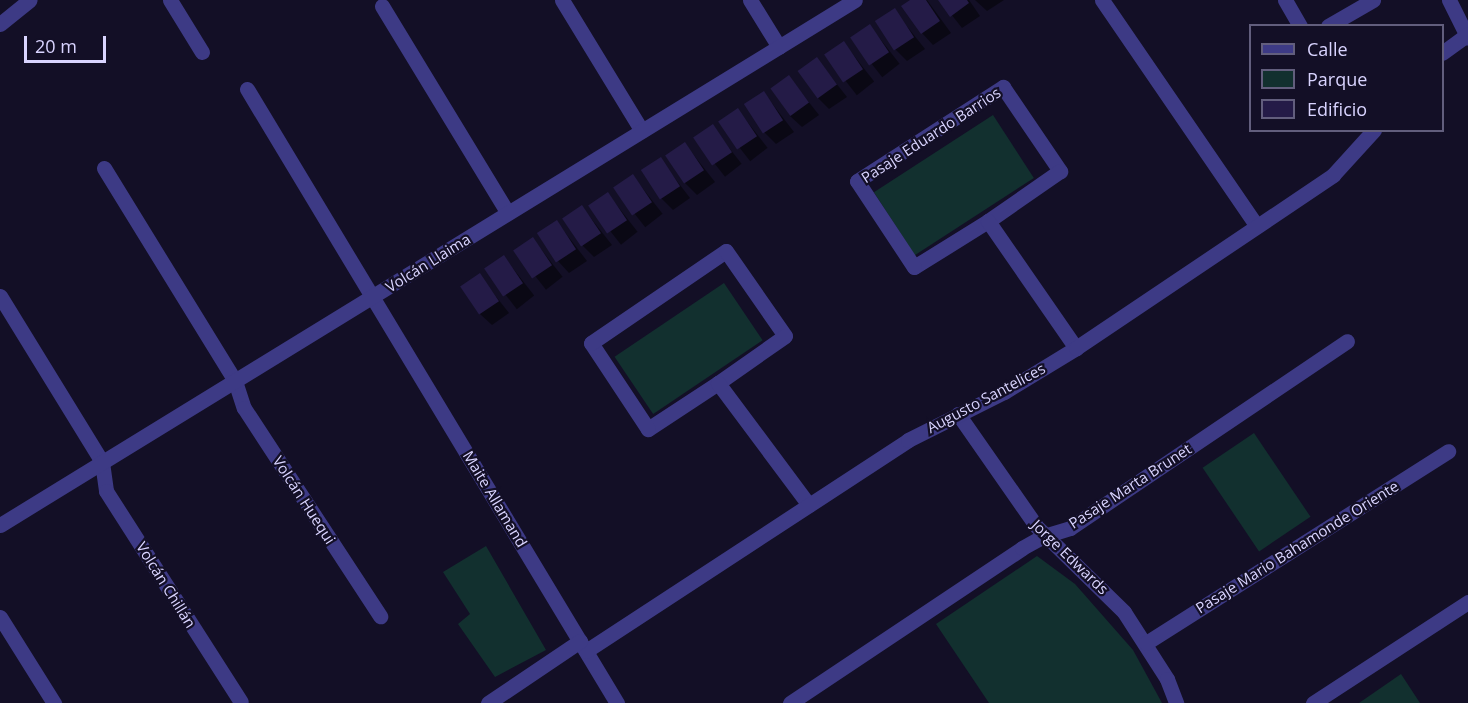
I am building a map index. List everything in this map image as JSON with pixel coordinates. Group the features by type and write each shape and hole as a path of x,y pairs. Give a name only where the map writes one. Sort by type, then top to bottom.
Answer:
{"street":[{"path":"0,24 30,0"},
{"path":"170,0 202,52"},
{"path":"562,0 642,131"},
{"path":"750,0 779,47"},
{"name":"Volcán Llaima","path":"0,525 855,0"},
{"path":"1102,0 1257,226"},
{"path":"1285,0 1299,24"},
{"path":"1331,24 1373,0"},
{"path":"1444,52 1467,36 1449,0"},
{"path":"382,6 508,213"},
{"name":"Pasaje Eduardo Barrios","path":"1003,87 1060,171 988,221 914,267 857,181 1003,87"},
{"name":"Maite Allamand","path":"247,89 374,296 617,703"},
{"name":"Augusto Santelices","path":"488,703 809,506 908,440 1004,392 1076,348 1333,174 1372,132"},
{"name":"Volcán Huequi","path":"104,168 235,381 244,408 380,616"},
{"path":"988,221 1076,348"},
{"path":"726,252 785,336 718,383 648,429 591,344 726,252"},
{"path":"0,296 102,462"},
{"name":"Pasaje Marta Brunet","path":"790,703 1022,548 1044,536 1070,528 1347,341"},
{"path":"718,383 809,506"},
{"name":"Jorge Edwards","path":"958,414 1044,536 1099,585 1124,612 1167,679 1176,703"},
{"name":"Pasaje Mario Bahamonde Oriente","path":"1146,643 1448,451"},
{"name":"Volcán Chillán","path":"102,462 106,491 241,702"},
{"path":"1313,703 1468,602"},
{"path":"0,616 54,703"}],"green space":[{"path":"993,115 1034,178 915,255 874,192"},
{"path":"724,283 763,340 653,414 615,357"},
{"path":"1254,433 1310,517 1259,551 1203,468"},
{"path":"486,546 546,650 495,677 458,624 470,614 443,572"},
{"path":"1037,556 1075,584 1133,650 1162,703 989,703 936,624"},
{"path":"1401,674 1420,703 1359,703"}],"building":[{"path":"910,0 926,0 940,21 921,34 901,6"},
{"path":"938,0 967,0 969,3 950,17"},
{"path":"895,8 914,37 894,50 875,21"},
{"path":"870,24 889,52 869,66 850,37"},
{"path":"844,41 863,69 843,83 824,54"},
{"path":"817,57 837,85 818,99 798,71"},
{"path":"789,75 809,103 790,116 770,89"},
{"path":"764,91 783,120 763,133 744,104"},
{"path":"738,108 757,136 737,150 718,121"},
{"path":"713,124 732,152 712,166 693,137"},
{"path":"685,142 704,170 684,184 665,155"},
{"path":"661,157 680,186 660,199 641,170"},
{"path":"633,174 652,202 632,216 613,187"},
{"path":"608,192 627,220 607,234 588,205"},
{"path":"582,205 601,233 581,247 562,218"},
{"path":"557,220 576,249 556,262 537,233"},
{"path":"533,237 552,265 532,279 513,250"},
{"path":"504,255 523,283 503,297 484,268"},
{"path":"480,273 499,301 479,315 460,286"}]}
